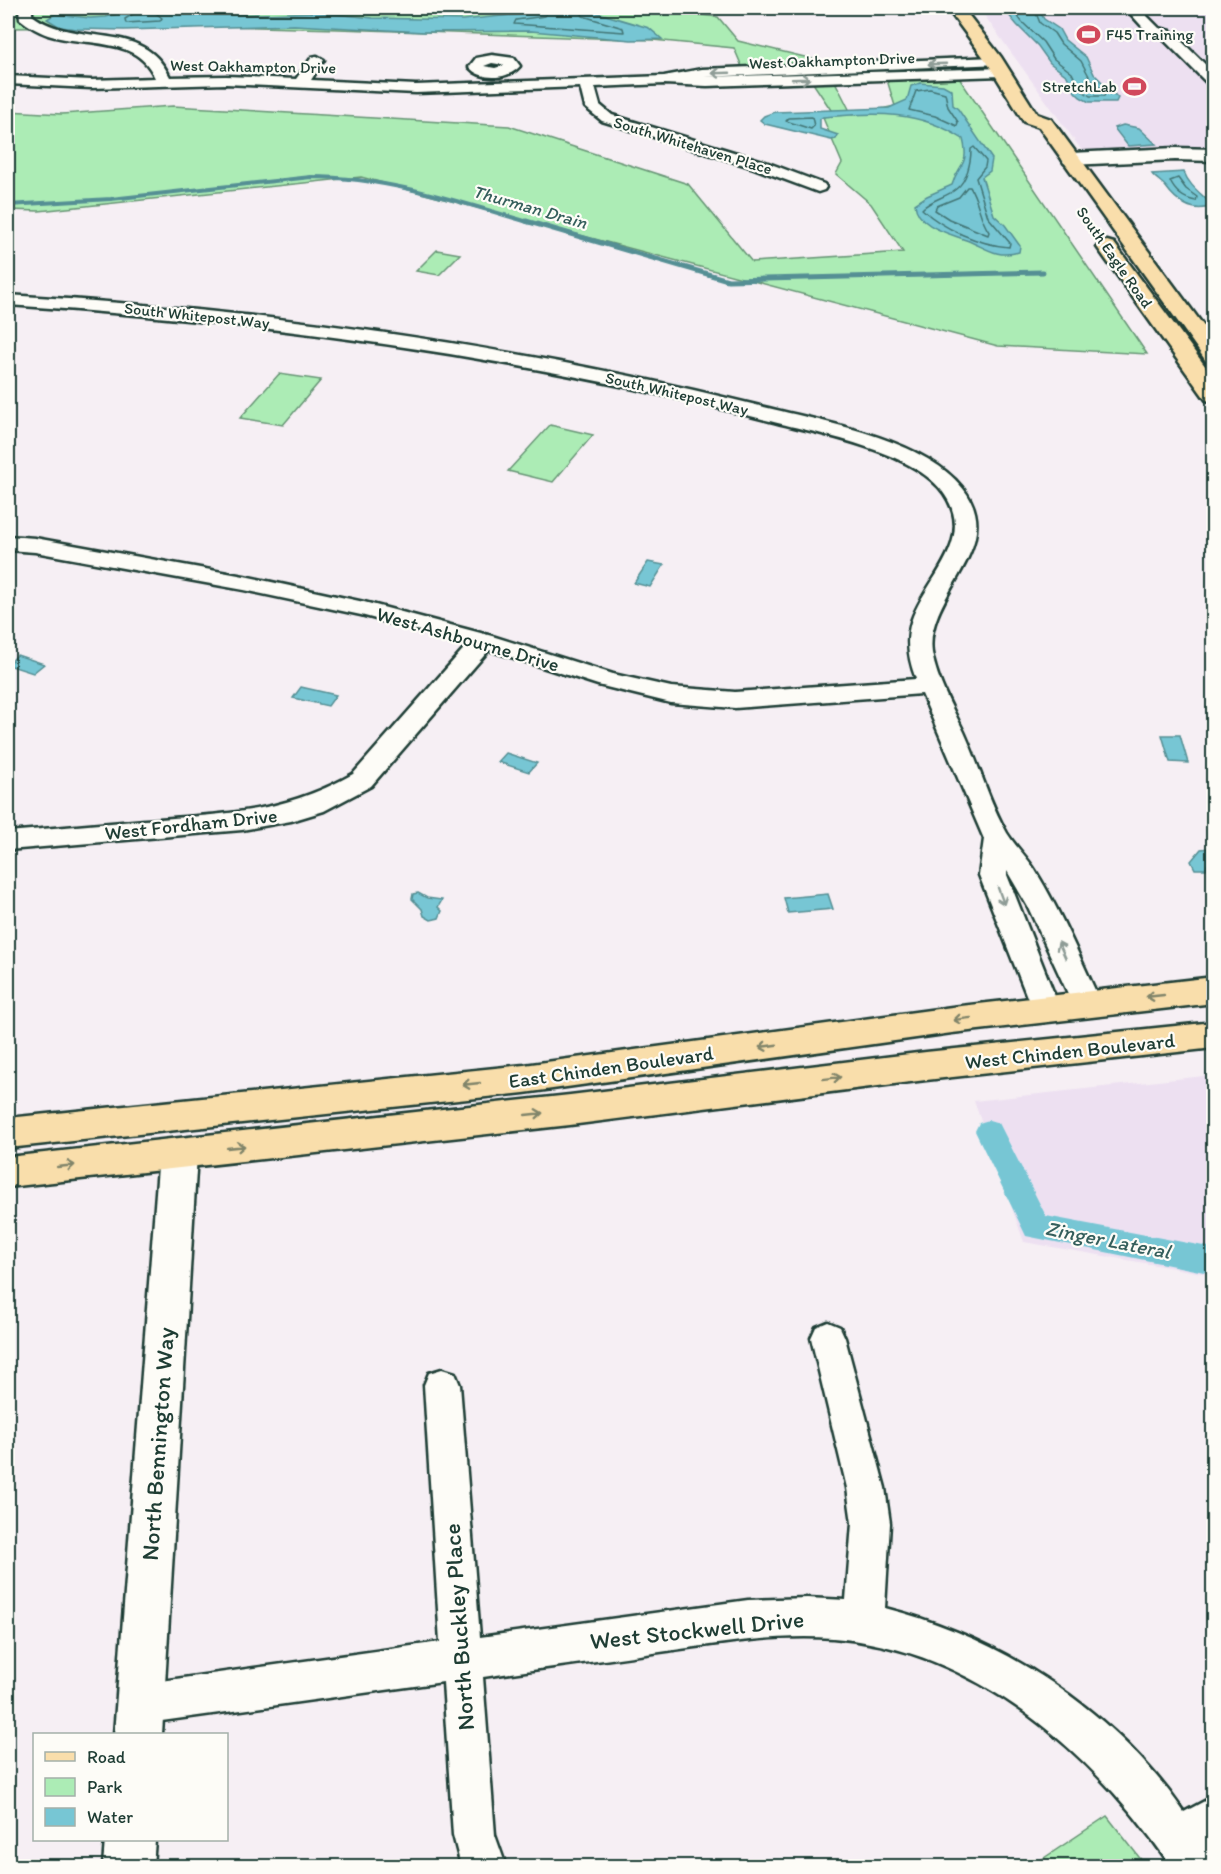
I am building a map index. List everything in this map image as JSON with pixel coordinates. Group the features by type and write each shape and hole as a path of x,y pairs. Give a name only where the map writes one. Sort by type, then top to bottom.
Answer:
{"main road":[{"name":"South Eagle Road","path":"955,8 998,66 1030,118 1045,123 1214,356"},
{"name":"South Eagle Road","path":"1030,118 1024,124 1040,149 1059,162 1122,249 1142,257"},
{"name":"South Eagle Road","path":"1093,227 1214,395"},
{"path":"1122,268 1140,273 1147,278 1214,372"},
{"name":"East Chinden Boulevard","path":"8,1133 524,1079 1086,1003 1214,990"},
{"name":"West Chinden Boulevard","path":"926,1066 1214,1035"},
{"name":"East Chinden Boulevard","path":"8,1172 926,1066"},
{"path":"8,1149 38,1146 137,1119"}],"street":[{"path":"26,8 25,16 46,30 116,43 140,51 154,61 165,82"},
{"path":"1139,8 1136,12 1154,31 1166,34 1214,82"},
{"path":"301,83 317,60"},
{"name":"West Oakhampton Drive","path":"8,80 91,84 226,80 416,89 497,80 586,83 664,80 702,74 998,66"},
{"name":"South Whitehaven Place","path":"586,83 593,107 607,118 757,164 819,187"},
{"path":"1074,163 1175,154 1214,155"},
{"path":"1074,163 1193,160 1214,162"},
{"name":"South Whitepost Way","path":"8,300 171,310 455,348 664,389 869,441 909,455 935,471 954,490 964,509 967,529 960,553 934,593 922,621 920,650 931,686 997,839 1024,874 1086,1003"},
{"name":"West Ashbourne Drive","path":"8,543 35,545 244,583 364,609 484,641 607,680 671,695 735,700 931,686"},
{"name":"West Fordham Drive","path":"8,841 242,821 288,814 338,796 362,780 484,641"},
{"name":"South Whitepost Way","path":"997,839 993,875 1045,1009"},
{"name":"North Bennington Way","path":"139,1719 178,1154"},
{"path":"828,1338 866,1488 871,1523 864,1622"},
{"name":"North Buckley Place","path":"442,1385 474,1836 479,1858 484,1866"},
{"name":"West Stockwell Drive","path":"139,1719 462,1659 748,1620 815,1617 864,1622 902,1631 978,1660 1051,1705 1085,1732 1118,1764 1149,1800 1188,1853"},
{"path":"1188,1853 1214,1817"},
{"path":"128,1866 130,1841"}],"shaded area":[{"path":"979,8 1213,8 1213,152 1096,154 1083,152"},
{"path":"1213,1075 1213,1275 1024,1242 974,1101"}],"green space":[{"path":"8,8 642,8 718,17 738,41 825,62 852,115 895,106 887,80 959,78 1147,354 998,346 361,177 39,211 8,210 8,111 62,114 173,106 509,126 688,184 752,262 903,252 871,204 836,174 842,163 823,118 831,110 801,65 743,69 734,48 653,40 219,26 8,28"},
{"path":"437,250 460,254 439,275 416,271"},
{"path":"279,374 321,380 283,425 240,418"},
{"path":"550,425 593,435 553,482 508,471"},
{"path":"1107,1816 1146,1866 1032,1866"}],"water":[{"path":"141,8 173,13 235,15 316,12 373,18 462,20 573,9 592,11 649,28 662,39 631,40 531,31 424,32 294,25 124,30 77,29 60,27 47,19 55,14 90,18 106,17"},
{"path":"1003,8 1038,8 1044,19 1059,29 1065,40 1086,57 1094,74 1118,98 1116,102 1089,102 1080,97 1067,76 1050,63 1038,46"},
{"path":"920,83 943,85 952,90 953,105 992,159 990,171 982,177 994,215 1005,225 1020,246 1019,252 1004,254 991,251 934,228 917,212 915,204 952,185 964,160 963,139 946,129 929,122 896,115 823,117 820,119 820,129 838,135 836,139 831,140 765,124 760,120 775,112 889,108 907,100 911,86"},
{"path":"1123,125 1139,128 1156,144 1128,146 1114,128"},
{"path":"1184,172 1189,182 1211,206 1198,208 1186,205 1152,174"},
{"path":"648,562 664,565 650,587 634,583"},
{"path":"17,655 44,664 33,673 8,665"},
{"path":"301,687 336,695 328,706 293,698"},
{"path":"1162,735 1180,735 1188,763 1170,762"},
{"path":"506,753 537,763 529,772 498,762"},
{"path":"1210,848 1213,851 1213,862 1207,865 1206,869 1195,869 1191,861 1201,849"},
{"path":"418,893 427,898 442,900 438,907 442,911 439,918 431,920 424,916 422,909 412,899 413,894"},
{"path":"828,894 833,909 788,913 784,898"}],"waterway":[{"name":"Thurman Drain","path":"8,205 111,199 311,177 339,178 395,186 450,199 531,223"},
{"name":"Thurman Drain","path":"526,221 728,280 1043,272"},
{"name":"Zinger Lateral","path":"989,1131 1036,1227 1214,1261"}],"place":[{"name":"F45 Training","path":"1088,34"},
{"name":"StretchLab","path":"1135,86"}]}
